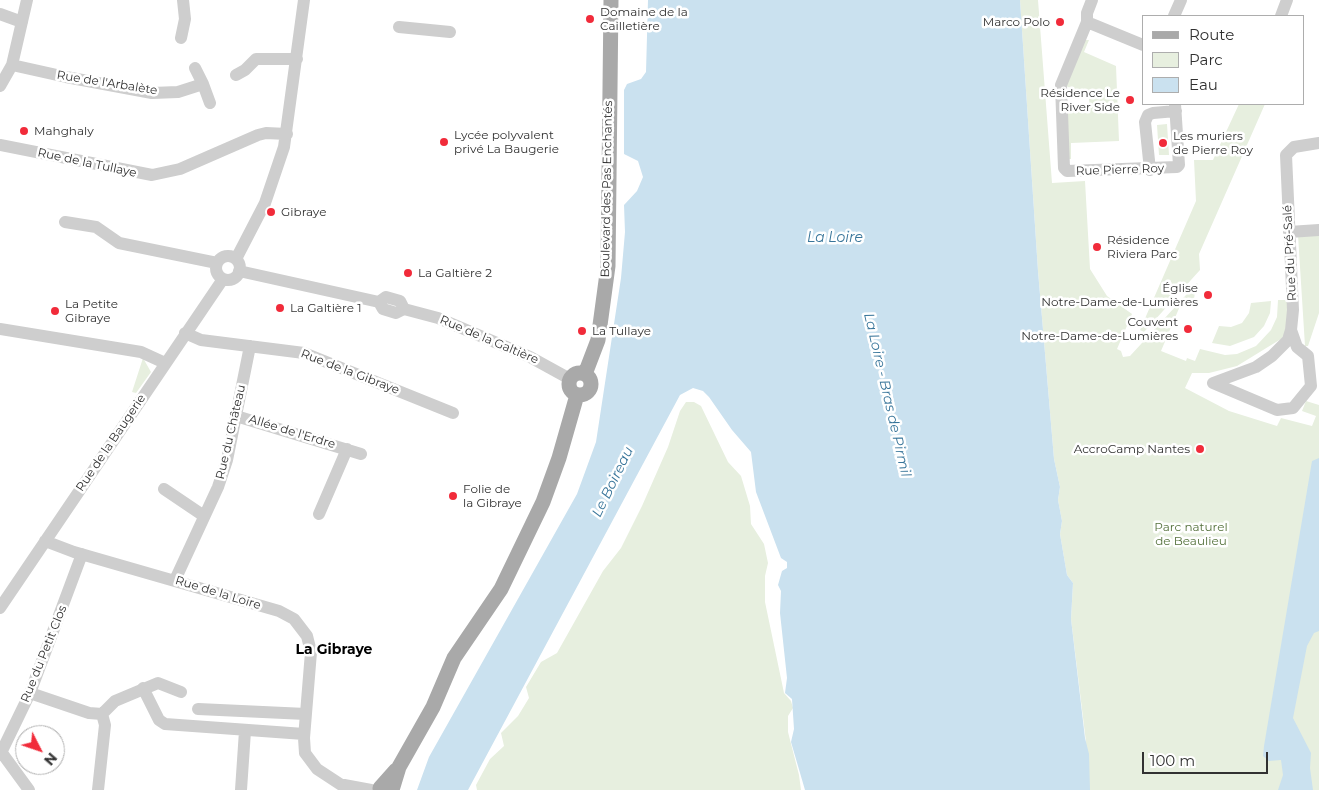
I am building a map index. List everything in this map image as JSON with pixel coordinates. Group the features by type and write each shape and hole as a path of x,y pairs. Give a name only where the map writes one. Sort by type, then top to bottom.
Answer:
{"main road":[{"name":"Boulevard des Pas Enchantés","path":"578,377 598,340 608,266 611,0"},
{"path":"380,790 399,767 433,707 460,646 501,589 543,502 559,458 577,395 570,388 578,377"}],"street":[{"path":"0,86 12,65 27,0"},
{"path":"181,38 185,18 183,0"},
{"path":"237,265 224,256 217,263 217,272 223,279 233,278 265,203 287,134 304,0"},
{"path":"1092,0 1087,13 1087,22 1142,45"},
{"path":"1174,15 1181,0"},
{"path":"1281,15 1287,0"},
{"path":"0,14 22,22"},
{"name":"Rue Pierre Roy","path":"1087,22 1063,80 1060,102 1064,168 1070,172 1150,170 1177,167 1179,165 1175,107"},
{"path":"399,28 450,32"},
{"path":"236,75 245,70 256,59 297,60"},
{"name":"Rue de l'Arbalète","path":"12,65 66,78 152,93 178,92 203,84"},
{"path":"195,68 210,103"},
{"path":"1150,170 1145,122 1148,115 1175,107"},
{"name":"Rue de la Tullaye","path":"0,145 152,175 180,169 258,135 266,133 287,134"},
{"name":"Rue du Pré-Salé","path":"1291,330 1297,347 1308,356 1311,386 1294,408 1277,410 1213,383 1256,367 1272,356 1288,340 1293,310 1286,175 1288,151 1296,146 1319,144"},
{"path":"65,222 96,227 119,243 217,263"},
{"path":"1289,232 1319,230"},
{"name":"Rue de la Galtière","path":"237,265 380,302 383,309 396,313 404,309 438,318 578,377"},
{"name":"Rue de la Baugerie","path":"2,601 45,541 223,279"},
{"path":"0,329 141,352 165,363"},
{"name":"Rue de la Gibraye","path":"185,333 201,340 304,353 452,413"},
{"name":"Rue du Château","path":"175,580 218,487 227,460 250,346"},
{"name":"Allée de l'Erdre","path":"236,416 361,454"},
{"name":"Allée de l'Erdre","path":"319,514 347,449"},
{"path":"164,489 204,516"},
{"name":"Rue de la Loire","path":"45,541 82,554 279,611 298,623 306,636 310,652 304,734 304,746 310,761 317,769 347,787 380,790"},
{"name":"Rue du Petit Clos","path":"29,790 1,754 30,693 82,554"},
{"path":"30,693 89,713 102,714 115,702 158,683 181,692"},
{"path":"144,688 159,720 165,724 304,734"},
{"path":"198,709 306,714"},
{"path":"98,790 105,725 102,714"},
{"path":"241,790 245,731"}],"green space":[{"name":"Parc naturel de Beaulieu","path":"1020,0 1038,0 1052,183 1085,181 1090,269 1107,296 1132,314 1117,349 1121,351 1123,357 1130,356 1197,283 1194,300 1180,306 1161,351 1186,361 1187,358 1195,361 1200,349 1225,355 1237,354 1256,346 1271,330 1277,317 1278,300 1288,300 1287,332 1281,339 1237,366 1209,373 1192,373 1185,388 1229,411 1277,426 1281,418 1312,426 1316,416 1302,411 1306,401 1319,405 1319,790 1083,790 1086,742 1071,619 1073,583 1067,575 1060,534 1062,521 1058,500 1060,487 1054,459 1038,271"},
{"path":"1085,40 1089,40 1084,52 1116,66 1119,141 1071,143 1071,159 1067,159 1064,111 1090,109 1088,90 1077,91 1066,86"},
{"path":"1239,105 1265,105 1199,254 1200,270 1144,332 1140,330 1196,201 1194,160 1213,160"},
{"name":"Les muriers de Pierre Roy","path":"1167,124 1169,155 1159,155 1157,125"},
{"path":"1319,234 1319,313 1308,346 1305,346 1298,235"},
{"path":"1271,301 1270,313 1264,326 1254,337 1230,346 1212,343 1219,326 1231,327 1242,323 1249,313 1251,303"},
{"path":"143,358 151,372 136,393 132,392"},
{"path":"686,402 694,402 701,406 728,462 741,476 750,506 751,524 764,544 768,563 765,576 765,602 784,693 791,701 793,708 788,716 788,732 801,790 477,790 476,785 490,759 504,746 501,733 518,716 529,698 526,687 541,662 557,653 603,571 621,548 642,506 668,447 680,411"}],"water":[{"name":"La Loire","path":"648,0 1020,0 1038,271 1054,459 1060,487 1058,500 1062,521 1060,534 1067,575 1073,583 1071,619 1085,738 1089,754 1090,790 805,790 791,742 794,729 792,699 785,693 787,678 780,613 781,591 778,585 782,571 787,568 787,562 781,558 756,492 751,452 732,430 709,397 703,391 693,388 680,395 468,790 417,790 429,757 577,494 596,442 621,278 625,232 624,205 637,191 643,177 638,161 624,154 624,90 627,84 641,79 646,72"},
{"path":"1319,458 1319,631 1314,633 1307,646 1293,718 1311,753 1310,768 1313,790 1278,790 1283,775 1281,760 1269,761 1263,756 1264,746 1312,461"}],"place":[{"name":"Domaine de la Cailletière","path":"590,19"},
{"name":"Marco Polo","path":"1060,22"},
{"name":"Résidence Le River Side","path":"1130,100"},
{"name":"Mahghaly","path":"24,131"},
{"name":"Lycée polyvalent privé La Baugerie","path":"444,142"},
{"name":"Les muriers de Pierre Roy","path":"1163,143"},
{"name":"Gibraye","path":"271,212"},
{"name":"Résidence Riviera Parc","path":"1097,247"},
{"name":"La Galtière 2","path":"408,273"},
{"name":"Église Notre-Dame-de-Lumières","path":"1208,295"},
{"name":"La Galtière 1","path":"280,308"},
{"name":"La Petite Gibraye","path":"55,311"},
{"name":"Couvent Notre-Dame-de-Lumières","path":"1188,329"},
{"name":"La Tullaye","path":"582,331"},
{"name":"AccroCamp Nantes","path":"1200,449"},
{"name":"Folie de la Gibraye","path":"453,496"}],"district":[{"name":"La Gibraye","path":"334,650"}],"water label":[{"name":"La Loire - Bras de Pirmil","path":"887,395"},
{"name":"Le Boireau","path":"613,482"}]}
